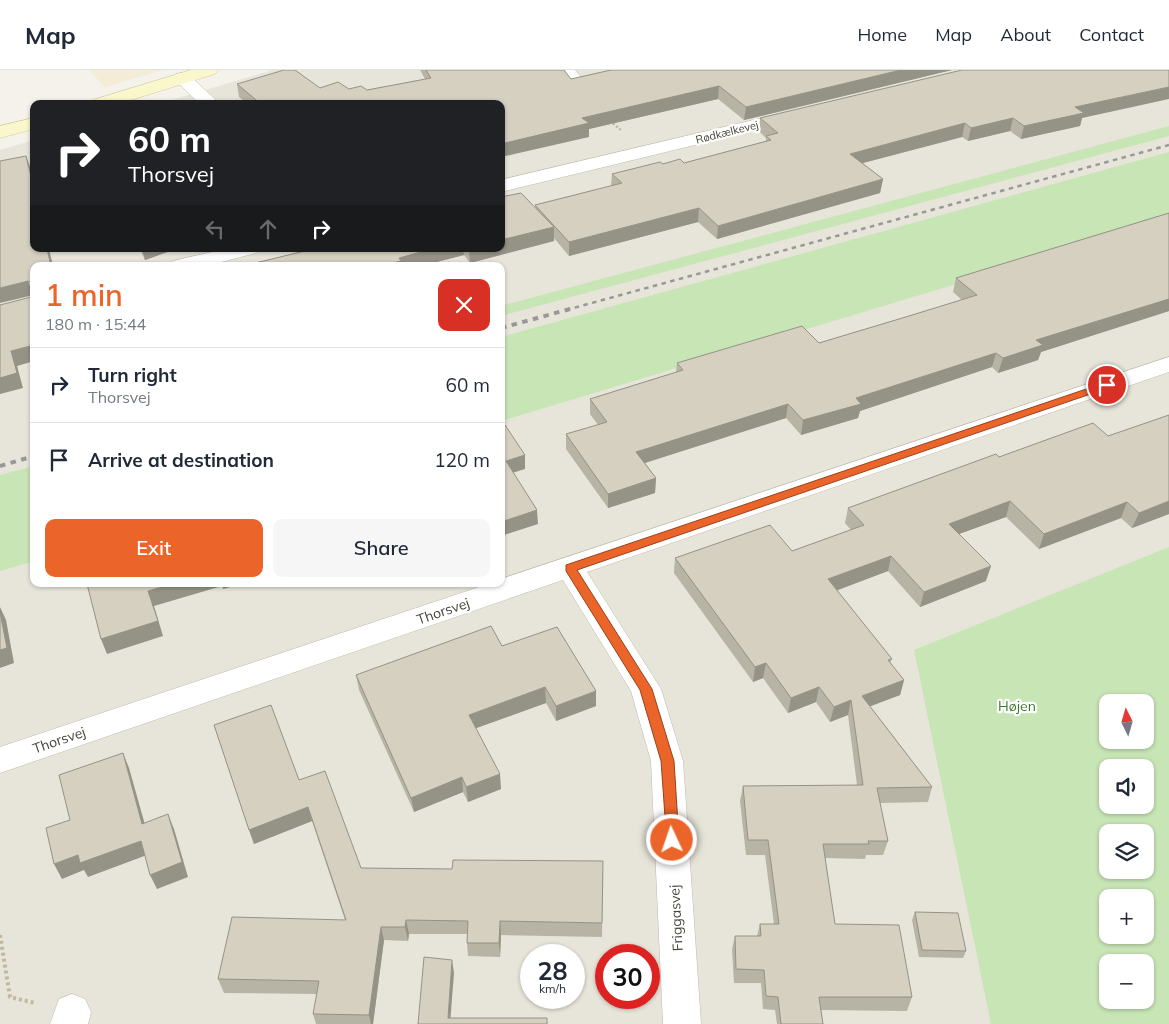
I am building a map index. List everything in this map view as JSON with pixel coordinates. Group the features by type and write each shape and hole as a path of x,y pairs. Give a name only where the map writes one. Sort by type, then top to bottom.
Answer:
{"street":[{"path":"112,100 209,70"},
{"path":"182,78 207,100"},
{"name":"Rødkælkevej","path":"505,185 813,111"},
{"path":"0,132 30,124"},
{"path":"197,262 237,252"},
{"name":"Thorsvej","path":"0,760 1169,364"},
{"name":"Friggasvej","path":"570,568 646,689 661,734 667,761 682,1024"}],"path":[{"path":"610,121 644,152"},
{"path":"0,935 10,997 71,1018"}],"shaded area":[{"path":"89,70 163,70 105,87"},
{"path":"273,70 1169,70 1169,1024 0,1024 0,150 30,141 30,252 505,252 505,100 172,100"}],"green space":[{"path":"1169,126 1169,136 505,315 505,305"},
{"path":"1169,152 1169,220 505,420 505,336"},
{"path":"30,467 30,562 0,571 0,475"},
{"name":"Højen","path":"1169,547 1169,1024 991,1024 914,650"}],"building":[{"path":"284,70 295,70 320,88 338,82 349,89 361,86 367,90 431,78 426,70 564,70 571,79 611,70 901,70 746,107 719,86 582,118 589,123 505,143 505,100 256,100 237,84"},
{"path":"962,70 1169,70 1169,87 1075,107 1084,113 1024,126 1013,118 971,128 965,123 850,154 883,179 718,226 699,208 569,242 535,205 622,183 612,174 660,162 663,164 680,159 684,163 771,140 766,136 778,133 760,118"},
{"path":"26,156 30,172 30,252 48,252 50,262 30,262 30,282 28,281 0,288 0,161"},
{"path":"521,193 554,227 505,239 505,196"},
{"path":"1169,213 1169,299 1036,340 1043,345 1003,358 996,353 856,398 861,404 803,420 788,404 636,452 656,478 608,494 566,434 607,422 590,399 683,370 677,363 802,326 819,343 909,316 977,295 956,278"},
{"path":"301,252 421,252 399,258 401,261 397,262 259,262"},
{"path":"30,297 30,346 11,351 17,373 0,378 0,305"},
{"path":"1169,415 1169,501 1139,513 1127,502 1044,534 1010,501 949,524 991,566 924,592 891,556 828,579 892,659 888,660 904,680 862,696 932,787 877,788 888,841 868,841 869,844 823,844 835,924 899,925 912,997 819,997 823,1024 781,1024 778,997 766,996 764,970 736,969 735,936 761,936 760,924 779,924 768,840 748,840 743,786 863,785 851,700 834,707 819,687 791,698 766,663 755,667 675,558 770,525 792,551 864,525 848,508 996,454 999,457 1093,423 1108,436"},
{"path":"505,425 525,455 506,461 537,510 505,521"},
{"path":"88,587 162,587 148,591 158,621 101,639"},
{"path":"0,612 7,648 0,650"},
{"path":"491,626 502,646 557,627 596,691 556,706 545,687 469,715 500,774 466,787 462,777 411,798 356,675"},
{"path":"271,705 299,780 325,771 361,868 452,869 453,860 603,861 602,923 500,921 499,943 467,943 468,921 406,920 405,927 381,927 369,1015 313,1014 319,981 218,979 232,917 346,920 308,807 249,830 214,725"},
{"path":"123,753 142,824 168,814 182,862 150,875 141,841 80,863 78,855 54,864 46,828 70,820 59,775"},
{"path":"915,912 958,913 966,951 922,950"},
{"path":"424,957 452,960 448,1018 547,1018 547,1024 418,1024"}],"railway":[{"path":"566,310 1169,145"},
{"path":"505,327 570,309"},
{"path":"0,466 30,457"}],"route":[{"path":"672,840 667,761 646,689 570,568 1107,385"}]}
